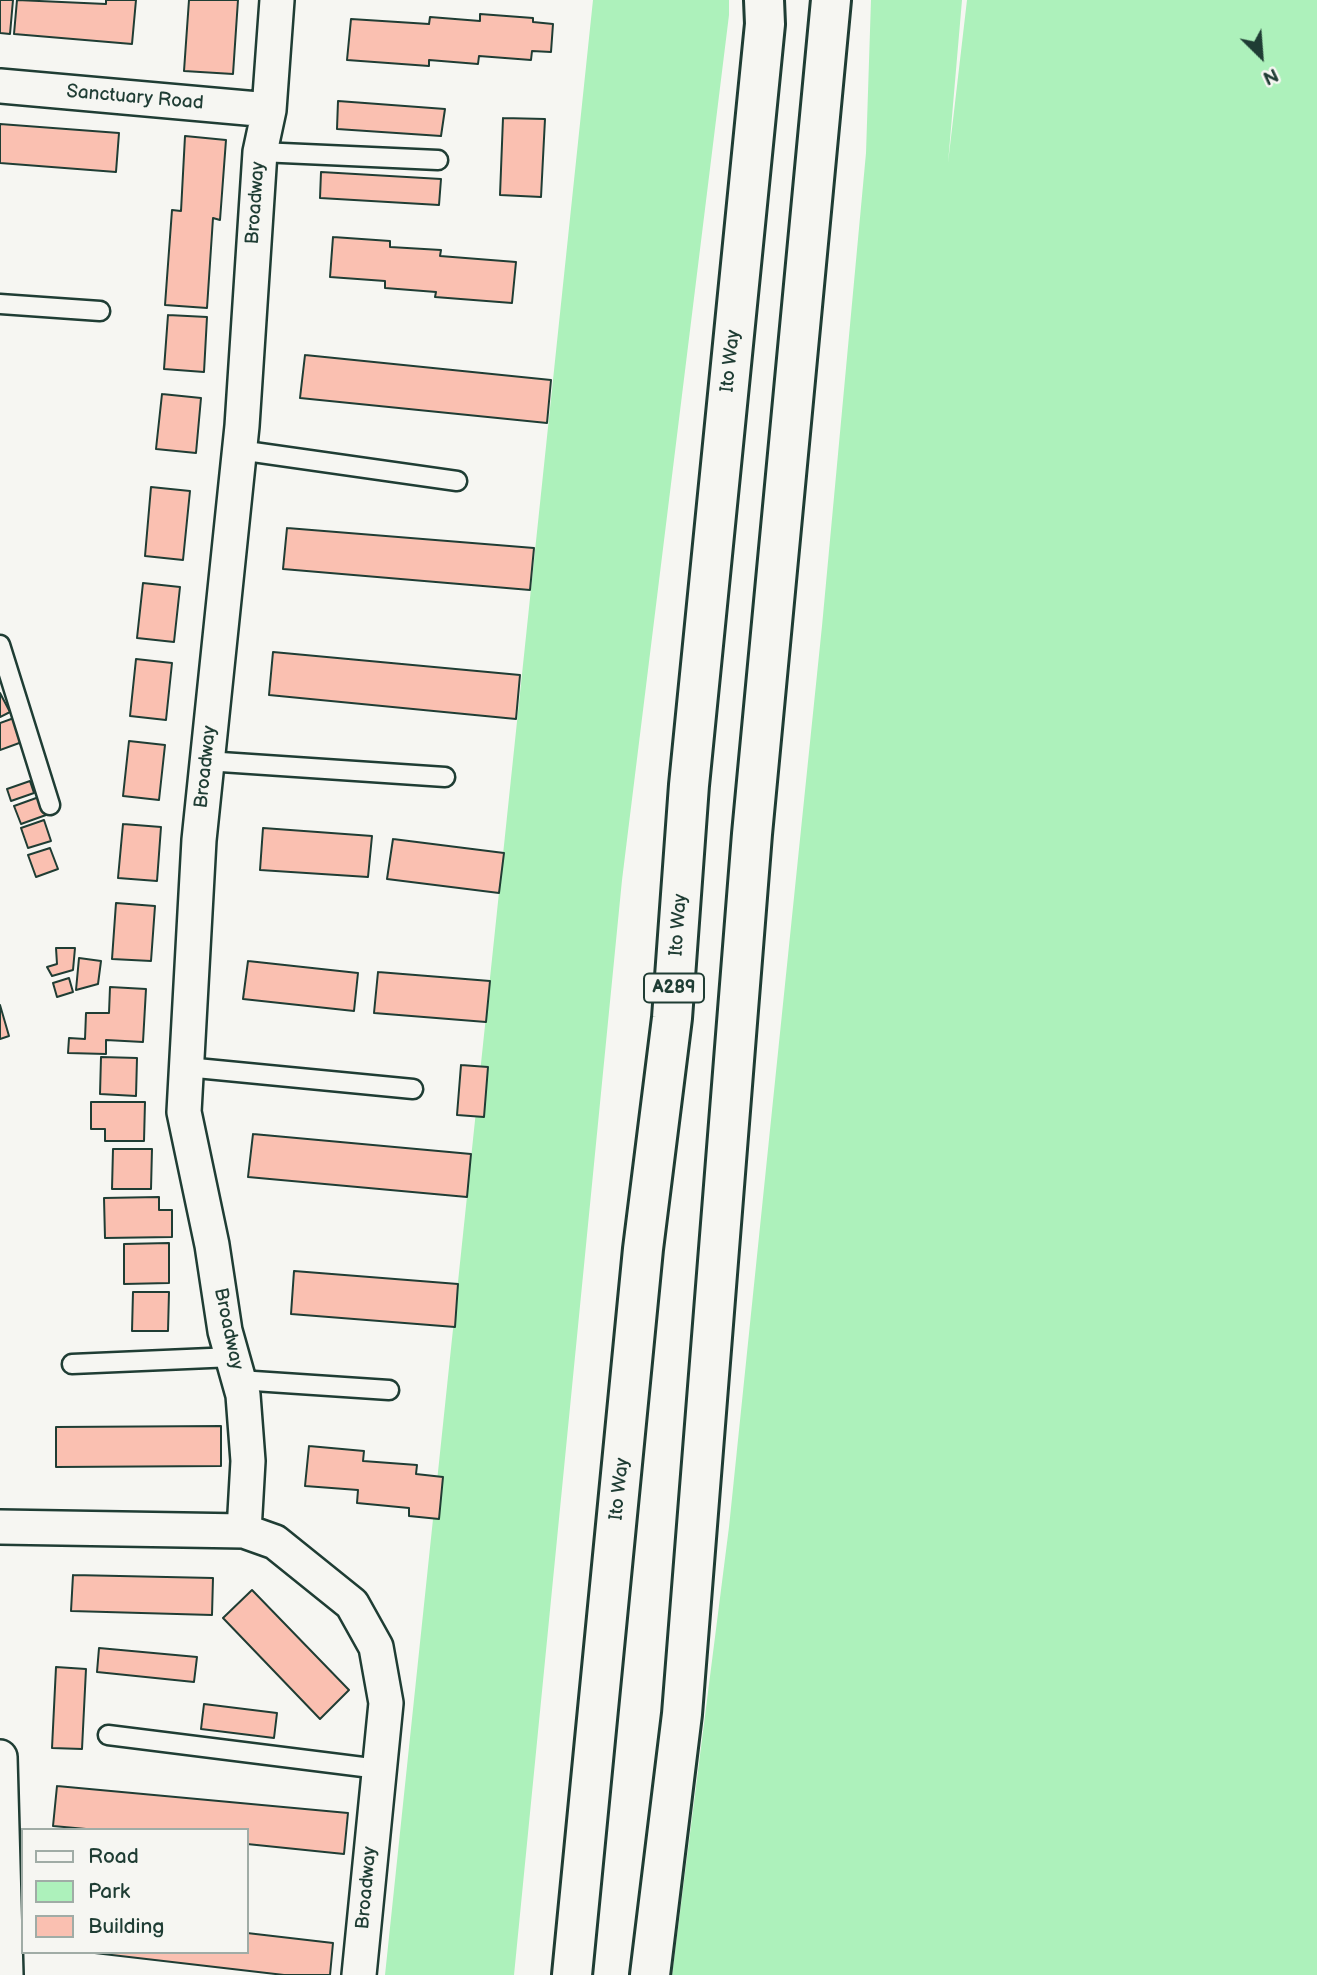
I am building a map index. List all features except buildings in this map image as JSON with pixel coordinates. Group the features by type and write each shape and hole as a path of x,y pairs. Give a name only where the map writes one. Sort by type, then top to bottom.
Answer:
{"main road":[{"name":"Ito Way","path":"572,1975 643,1249 672,1018 689,785 765,23 764,0"},
{"path":"650,1975 682,1714 751,847 831,0"}],"street":[{"name":"Broadway","path":"244,1531 247,1432 184,1112 206,761 239,450 260,152 270,110 277,0"},
{"name":"Sanctuary Road","path":"0,86 270,110"},
{"name":"Broadway","path":"0,1527 244,1531 275,1542 352,1604 376,1647 386,1703 359,1975"},
{"path":"0,1757 6,1975"}],"lane":[{"path":"260,152 438,160"},
{"path":"0,304 100,311"},
{"path":"239,450 457,481"},
{"path":"0,645 50,806"},
{"path":"206,761 445,776"},
{"path":"186,1067 413,1088"},
{"path":"72,1364 236,1369 389,1390"},
{"path":"108,1735 379,1769"}],"green space":[{"path":"593,0 729,0 729,15 622,880 514,1975 385,1975"},
{"path":"871,0 962,0 948,163 967,0 1317,0 1317,1975 672,1975 729,1527 822,626 866,153"}]}
